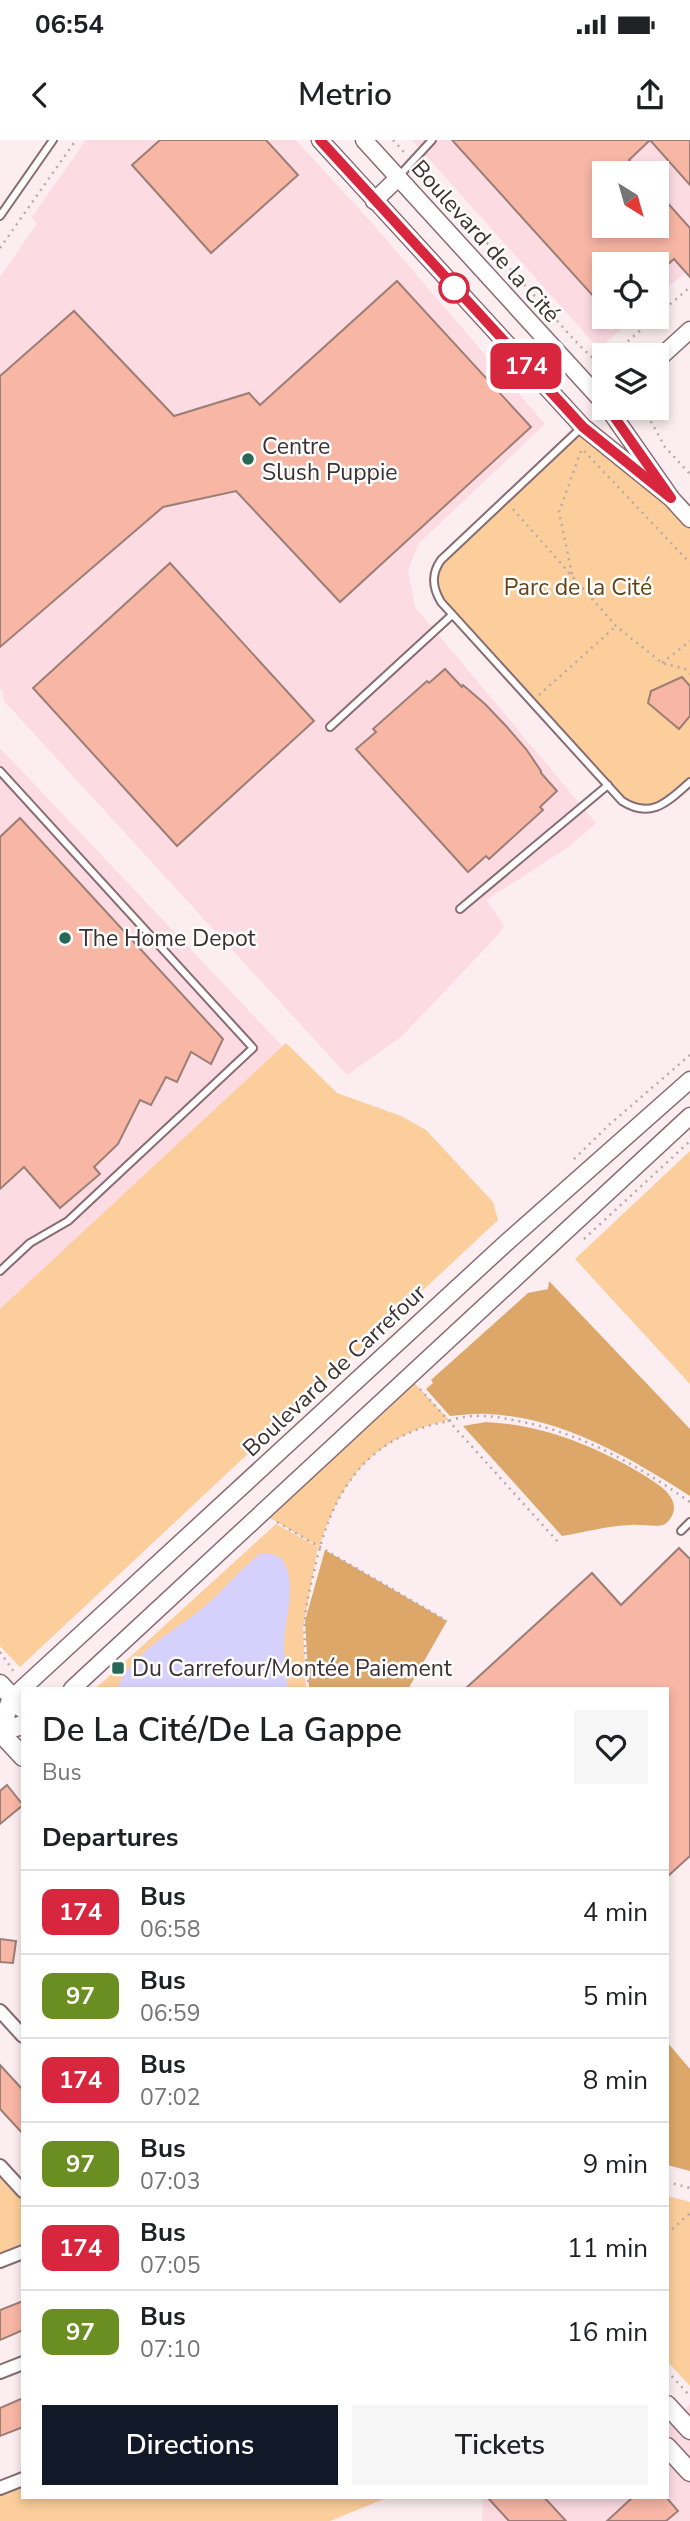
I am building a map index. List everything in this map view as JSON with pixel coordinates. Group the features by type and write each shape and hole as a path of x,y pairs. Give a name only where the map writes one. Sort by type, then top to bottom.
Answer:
{"main road":[{"path":"0,1731 12,1697"},
{"path":"0,1731 21,1726"},
{"path":"0,1731 21,1755"},
{"path":"669,2407 690,2430"},
{"path":"669,2448 690,2472"}],"street":[{"name":"Boulevard de la Cité","path":"320,140 583,427 671,498"},
{"name":"Boulevard de la Cité","path":"364,140 592,392"},
{"path":"374,201 398,178"},
{"path":"669,349 690,330"},
{"path":"583,427 592,418"},
{"name":"Boulevard de la Cité","path":"615,420 671,498 690,519"},
{"name":"Boulevard de Carrefour","path":"23,1687 527,1224 690,1080"},
{"path":"74,1687 690,1116"},
{"path":"0,2011 21,2034"},
{"path":"0,2166 21,2189"},
{"path":"0,2261 21,2253"},
{"path":"0,2372 21,2364"},
{"path":"0,2488 21,2480"}],"lane":[{"path":"0,216 53,140"},
{"path":"398,178 432,140"},
{"path":"583,427 441,560 435,570 435,593 622,801 633,808 658,808 690,782"},
{"path":"330,727 452,615"},
{"path":"0,771 253,1048 68,1221 30,1243 0,1271"},
{"path":"460,909 607,785"},
{"path":"681,1531 690,1522"}],"path":[{"path":"0,248 75,140"},
{"path":"393,140 592,358"},
{"path":"626,343 690,287"},
{"path":"650,420 665,447 690,474"},
{"path":"573,577 559,512 582,448 690,563"},
{"path":"505,501 616,626 662,663 685,669 690,674"},
{"path":"532,702 616,626"},
{"path":"662,663 690,641"},
{"path":"571,1162 610,1124 690,1055"},
{"path":"584,1239 690,1141"},
{"path":"408,1376 558,1542"},
{"path":"309,1687 305,1621 319,1546 338,1498 357,1470 391,1443 428,1425 474,1416 497,1417 557,1430 610,1452 690,1502"},
{"path":"260,1512 447,1621"},
{"path":"0,1652 14,1672"},
{"path":"669,2183 690,2188"},
{"path":"669,2232 690,2213"},
{"path":"669,2373 690,2396"}],"shaded area":[{"path":"86,140 296,140 370,221 545,424 418,544 408,571 415,607 596,823 567,848 486,900 504,926 497,936 401,1037 347,1075 4,701 0,688 0,277 37,224 32,217"},
{"path":"412,140 690,140 690,268 669,287 669,252 592,252 592,329 621,329 605,343 592,341"},
{"path":"0,748 286,1050 0,1315"},
{"path":"549,1281 690,1429 690,1496 619,1454 569,1431 516,1417 483,1414 450,1416 426,1389 433,1383 431,1380 528,1293 548,1289"},
{"path":"486,1422 547,1432 605,1454 663,1488 673,1502 672,1515 660,1526 622,1526 562,1536 463,1426"},
{"path":"325,1550 447,1621 409,1687 309,1687 305,1621"},
{"path":"260,1554 280,1557 286,1566 290,1587 284,1644 288,1687 118,1687 143,1653 204,1607"},
{"path":"669,2044 690,2069 690,2171 669,2166"},
{"path":"690,2404 690,2521 482,2521 483,2499 669,2499 669,2424"}],"green space":[{"name":"Parc de la Cité","path":"583,427 690,518 690,782 669,801 646,810 622,801 441,602 434,581 441,560"},
{"path":"286,1043 337,1093 401,1116 426,1130 493,1202 498,1220 20,1667 0,1646 0,1309"},
{"path":"690,1151 690,1384 575,1259"},
{"path":"408,1376 449,1420 400,1437 364,1464 338,1500 319,1547 260,1512"},
{"path":"276,1524 318,1547 303,1628 306,1687 97,1687"},
{"path":"0,2166 21,2189 21,2253 0,2261"},
{"path":"669,2197 690,2202 690,2386 669,2363"},
{"path":"21,2480 21,2499 384,2499 330,2521 0,2521 0,2488"}],"building":[{"path":"160,140 266,140 298,175 211,253 132,165"},
{"path":"452,140 650,140 630,161 592,161 592,238 669,238 669,205 690,228 690,277 674,259 669,263 669,252 592,252 592,295"},
{"path":"650,140 690,140 690,185 669,161"},
{"name":"Centre Slush Puppie","path":"397,281 531,427 340,602 236,491 163,507 0,647 0,376 74,311 174,416 249,393 260,405"},
{"path":"170,563 314,721 177,846 33,688"},
{"path":"445,669 506,726 557,791 540,807 543,810 489,859 486,856 468,872 356,749 376,732 373,729 427,681 429,683"},
{"path":"682,677 690,686 690,716 679,729 648,703 651,691"},
{"name":"The Home Depot","path":"20,818 223,1039 211,1064 191,1052 177,1082 166,1077 151,1105 140,1100 118,1144 94,1167 100,1174 60,1208 24,1167 0,1189 0,837"},
{"path":"679,1548 690,1559 690,1856 669,1875 669,1687 467,1687 592,1573 621,1605"},
{"path":"7,1785 21,1802 21,1807 0,1824 0,1791"},
{"path":"0,1939 16,1941 13,1963 0,1962"},
{"path":"0,2065 21,2088 21,2132 0,2109"},
{"path":"21,2302 21,2331 0,2340 0,2310"},
{"path":"21,2399 21,2428 0,2436 0,2408"},
{"path":"489,2499 546,2499 566,2521 509,2521"},
{"path":"631,2499 668,2499 678,2511 666,2521 607,2521"}],"bus line":[{"name":"174","path":"320,140 583,427 671,498 618,420"}],"place":[{"name":"Centre Slush Puppie","path":"248,459"},
{"name":"The Home Depot","path":"65,938"},
{"name":"Du Carrefour/Montée Paiement","path":"118,1668"}]}
